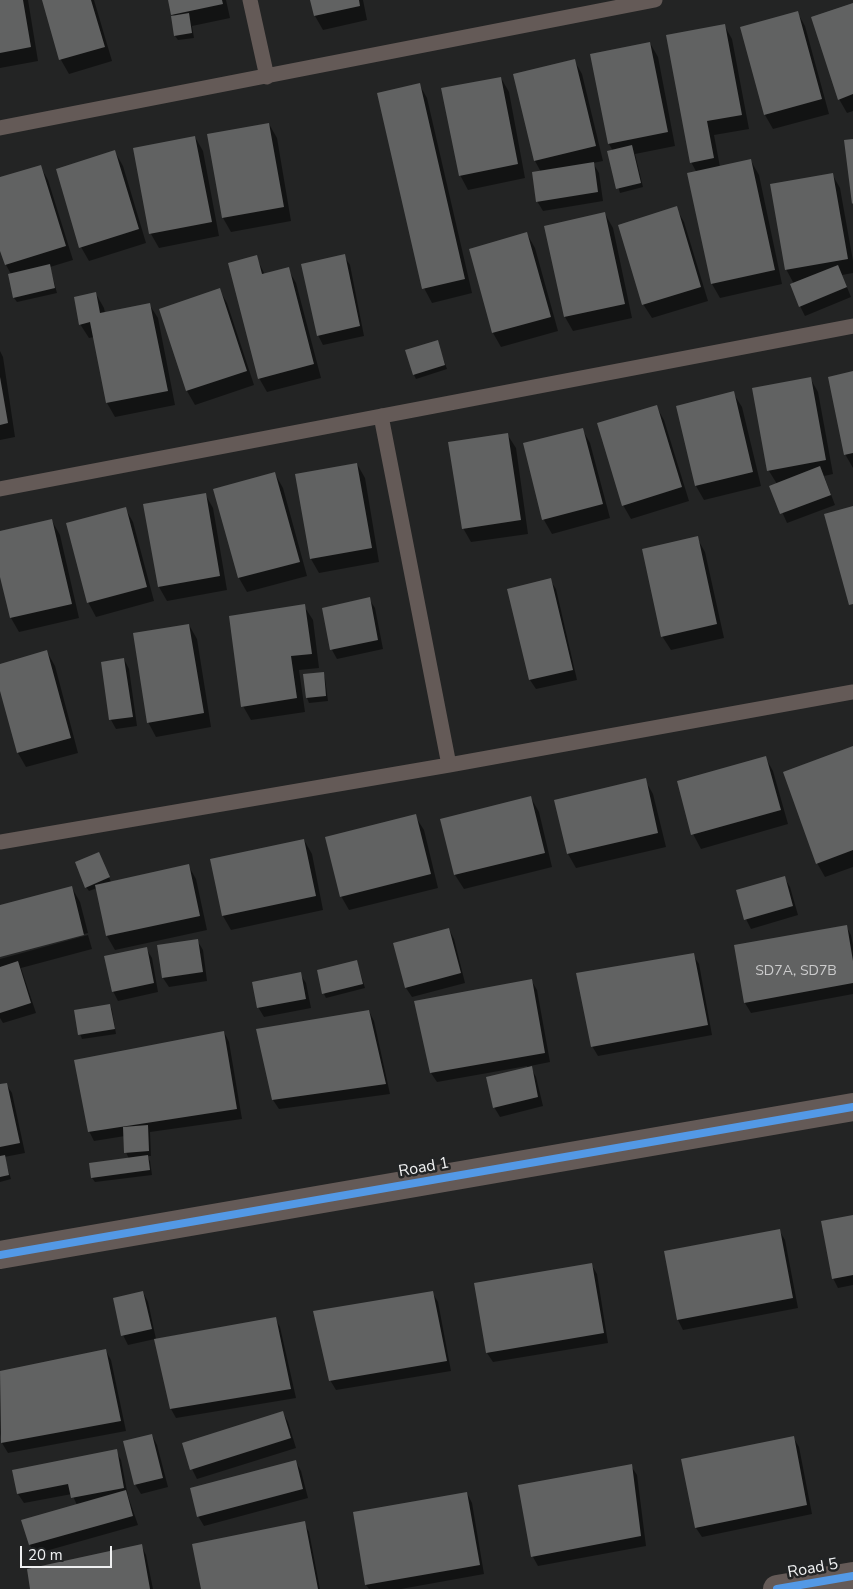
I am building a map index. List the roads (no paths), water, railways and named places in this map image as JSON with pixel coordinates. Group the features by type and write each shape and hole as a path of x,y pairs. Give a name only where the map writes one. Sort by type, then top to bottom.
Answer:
{"street":[{"name":"Road 1","path":"0,1255 853,1107"},
{"name":"Road 5","path":"777,1589 853,1576"}],"lane":[{"path":"250,0 267,77"},
{"path":"0,128 655,0"},
{"path":"0,489 853,326"},
{"path":"381,416 450,765"},
{"path":"0,842 450,765 853,692"}]}
